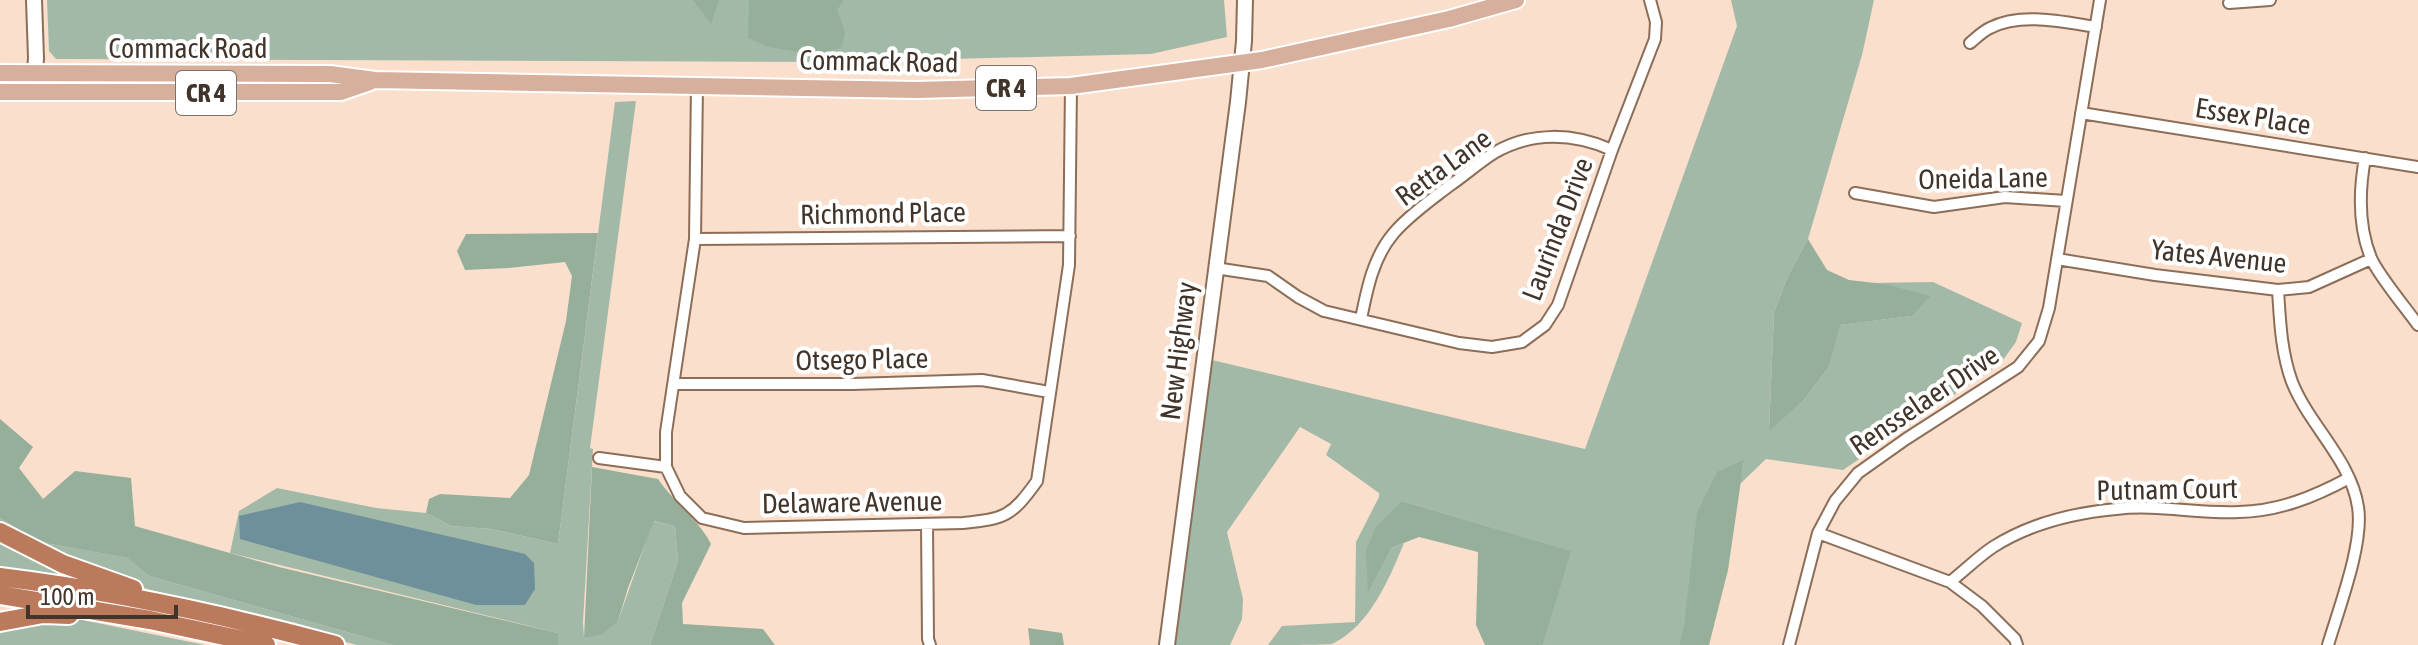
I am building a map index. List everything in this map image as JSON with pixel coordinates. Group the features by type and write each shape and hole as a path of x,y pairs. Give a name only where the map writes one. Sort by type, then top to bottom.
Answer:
{"highway":[{"path":"0,532 63,564 188,618 266,645"},
{"path":"0,577 188,618"},
{"path":"0,595 260,625 335,645"},
{"path":"0,622 43,614 188,618"}],"main road":[{"name":"Commack Road","path":"0,73 330,74 375,80 916,90 1071,86 1242,63 1404,29 1516,0"},
{"name":"Commack Road","path":"0,92 341,92 375,80"}],"street":[{"path":"33,92 36,73 34,0"},
{"name":"New Highway","path":"1167,645 1242,63 1245,0"},
{"name":"Laurinda Drive","path":"1215,268 1268,276 1324,311 1459,343 1492,347 1522,342 1545,325 1558,305 1655,39 1656,22 1650,0"},
{"name":"Rensselaer Drive","path":"1789,645 1818,533 1835,501 1858,473 2018,367 2039,341 2049,308 2100,0"},
{"path":"2229,3 2270,0"},
{"path":"1970,43 1990,28 2011,22 2036,19 2096,27"},
{"path":"599,458 666,467 666,432 695,239 697,85"},
{"name":"Delaware Avenue","path":"666,467 680,496 702,518 744,528 997,520 1021,504 1037,481 1069,265 1071,86"},
{"name":"Essex Place","path":"2081,113 2418,167"},
{"name":"Retta Lane","path":"1361,319 1372,268 1393,234 1430,200 1496,152 1527,140 1550,136 1594,142 1612,150"},
{"path":"2365,158 2360,190 2361,217 2371,259 2418,325"},
{"name":"Oneida Lane","path":"1855,193 1934,207 2005,197 2066,201"},
{"name":"Richmond Place","path":"695,239 1070,236"},
{"name":"Yates Avenue","path":"2057,259 2278,290 2309,287 2371,259"},
{"path":"2278,290 2283,351 2293,384 2349,478 2358,506 2359,537 2328,645"},
{"name":"Otsego Place","path":"674,384 982,380 1049,392"},
{"name":"Putnam Court","path":"1950,582 1993,547 2061,518 2117,508 2239,512 2280,507 2315,496 2349,478"},
{"path":"927,524 930,645"},
{"path":"1818,533 1950,582 1982,606 2015,639 2017,645"}],"green space":[{"path":"47,0 1224,0 1227,37 1151,54 834,62 56,59 49,51"},
{"path":"693,0 719,0 711,24"},
{"path":"749,0 844,0 837,10 845,32 842,47 817,55 768,47 748,38"},
{"path":"1731,0 1874,0 1862,55 1808,239 1788,276 1774,312 1769,430 1804,400 1829,367 1839,325 1912,316 1884,284 1869,283 1933,282 2022,323 2016,342 2000,364 1843,470 1766,459 1740,484 1744,461 1679,645 1543,645 1570,551 1402,501 1391,548 1404,543 1377,600 1357,626 1332,644 1268,645 1282,626 1355,622 1356,542 1379,497 1379,493 1326,455 1331,444 1300,427 1227,532 1243,599 1242,619 1230,645 1173,645 1212,360 1585,449 1737,26"},
{"path":"636,101 590,448 593,449 583,622 584,638 618,621 653,521 675,526 678,561 650,645 558,645 558,633 230,553 239,511 277,488 376,508 426,513 451,526 491,529 558,544 615,102"},
{"path":"598,233 558,544 491,529 451,526 426,513 429,499 440,494 510,498 529,475 566,321 572,276 565,262 465,270 457,251 466,234"},
{"path":"1808,239 1827,270 1849,280 1884,284 1930,296 1912,316 1840,325 1829,367 1804,400 1769,431 1774,312 1788,276"},
{"path":"0,419 33,447 19,468 43,499 75,471 131,478 135,526 279,567 558,633 558,645 393,645 149,576 128,558 39,542 0,518"},
{"path":"1744,460 1728,570 1709,645 1679,645 1697,513 1717,472"},
{"path":"592,467 658,479 711,544 682,603 683,624 763,629 775,645 650,645 678,561 675,526 654,521 618,621 602,634 584,638"},
{"path":"1402,501 1571,551 1543,645 1485,645 1476,625 1478,552 1419,537 1391,548 1368,592 1366,551 1376,527"},
{"path":"0,518 39,542 129,558 149,576 393,645 357,645 147,589 85,567 0,526"},
{"path":"0,541 64,572 63,582 0,572"},
{"path":"61,619 83,620 205,645 0,645 0,630"},
{"path":"1028,628 1062,633 1064,645 1030,645"}],"water":[{"path":"300,502 525,554 534,563 535,589 525,605 476,605 240,539 239,516"}]}
